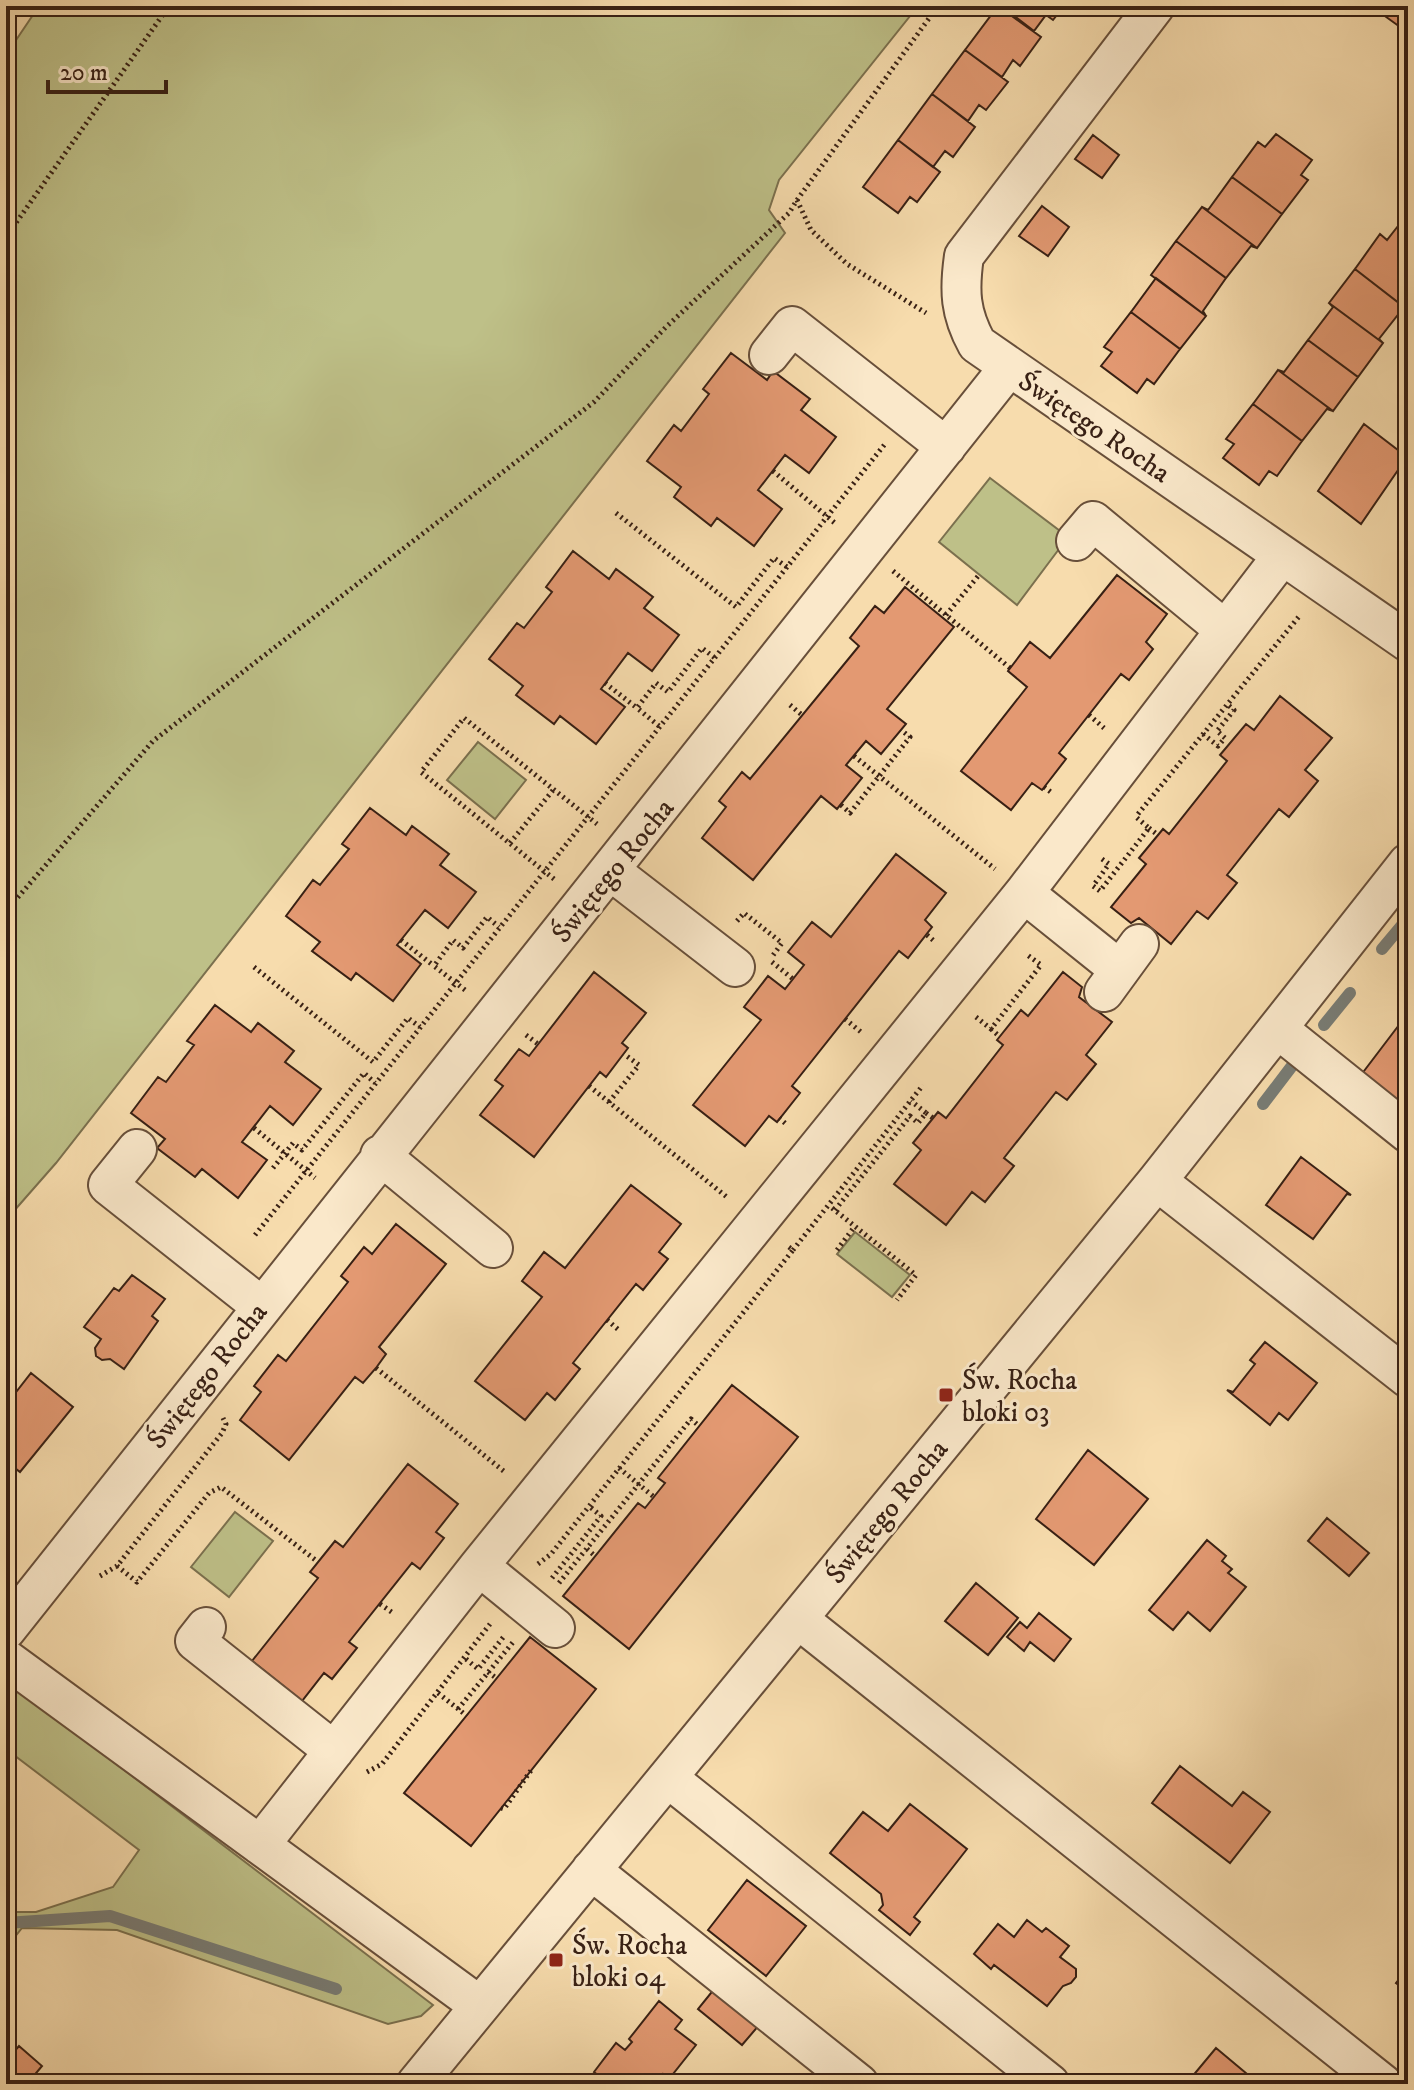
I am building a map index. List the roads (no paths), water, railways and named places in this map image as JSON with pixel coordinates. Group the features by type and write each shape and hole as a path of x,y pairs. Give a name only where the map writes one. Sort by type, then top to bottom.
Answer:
{"street":[{"path":"1009,367 977,344 963,319 958,291 964,256 1155,6"},
{"path":"769,355 792,326 940,455"},
{"name":"Świętego Rocha","path":"6,1630 380,1155 620,861 1009,367 1408,642"},
{"path":"1076,541 1093,521 1225,630"},
{"path":"260,1845 479,1566 1024,893 1282,556"},
{"path":"620,861 755,966"},
{"name":"Świętego Rocha","path":"416,2084 1157,1181 1406,868"},
{"path":"1024,893 1121,969"},
{"path":"1278,1029 1408,1133"},
{"path":"137,1149 108,1185 261,1306"},
{"path":"380,1155 493,1248"},
{"path":"1157,1181 1408,1378"},
{"path":"479,1566 554,1610"},
{"path":"798,1619 1383,2084"},
{"path":"206,1627 195,1641 334,1751"},
{"path":"6,1659 480,2006"},
{"path":"668,1778 1050,2084"},
{"path":"591,1870 859,2084"}],"waterway":[{"path":"1382,949 1408,918"},
{"path":"1324,1025 1350,993"},
{"path":"1263,1104 1295,1062"},
{"path":"6,1923 110,1916 336,1989"}],"place":[{"name":"Św. Rocha bloki 03","path":"946,1395"},
{"name":"Św. Rocha bloki 04","path":"556,1960"}]}
